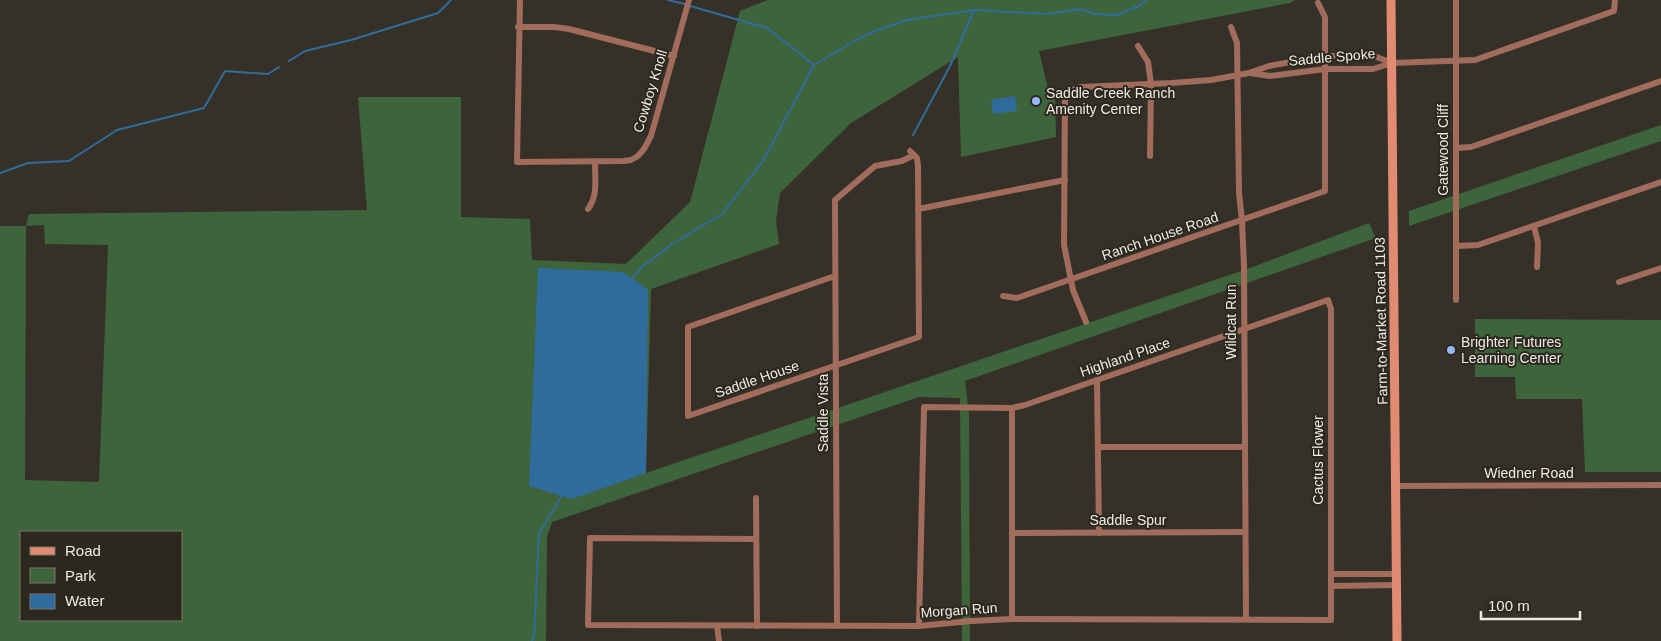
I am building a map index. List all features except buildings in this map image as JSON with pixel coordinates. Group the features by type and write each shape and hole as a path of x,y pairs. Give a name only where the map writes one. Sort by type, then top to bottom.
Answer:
{"main road":[{"name":"Farm-to-Market Road 1103","path":"1391,0 1397,641"}],"street":[{"path":"520,0 518,27 569,29 674,56"},
{"name":"Cowboy Knoll","path":"518,27 517,162 595,163 631,160 644,149 651,136 689,0"},
{"name":"Gatewood Cliff","path":"1456,0 1456,300"},
{"path":"1392,63 1475,60 1614,11 1615,0"},
{"path":"1318,3 1325,17 1325,69"},
{"name":"Wildcat Run","path":"1230,27 1237,43 1239,193 1244,266 1246,619"},
{"path":"1138,46 1148,62 1150,84 1150,156"},
{"name":"Saddle Spoke","path":"1065,180 1065,93 1081,87 1211,80 1249,73 1269,66 1325,56 1374,56 1392,63"},
{"name":"Saddle Spoke","path":"1249,73 1270,76 1325,69 1373,69 1392,63"},
{"name":"Ranch House Road","path":"1003,296 1017,298 1325,191 1325,69"},
{"path":"1456,148 1471,147 1661,81"},
{"name":"Saddle Vista","path":"837,626 835,200 875,166 902,161 912,153 918,162 918,209"},
{"path":"588,209 593,203 595,194 595,163"},
{"path":"918,209 1065,180 1064,245 1073,290 1086,322"},
{"path":"1456,246 1478,244 1661,182"},
{"name":"Saddle House","path":"835,276 688,327 688,416 919,337 918,209"},
{"path":"1534,226 1538,243 1537,267"},
{"path":"1619,282 1661,268"},
{"name":"Highland Place","path":"919,626 924,407 1012,408 1024,405 1328,300"},
{"name":"Cactus Flower","path":"1328,300 1331,309 1331,620"},
{"path":"1097,380 1099,533"},
{"path":"1012,408 1012,620"},
{"path":"1098,447 1244,447"},
{"name":"Wiedner Road","path":"1396,486 1661,485"},
{"path":"756,498 757,626"},
{"name":"Saddle Spur","path":"1012,533 1245,532"},
{"name":"Morgan Run","path":"756,540 590,538 588,625 919,626 971,621 1012,620 1331,620"},
{"path":"1331,574 1396,574"},
{"path":"1331,586 1396,585"},
{"path":"717,626 719,641"}],"green space":[{"path":"768,0 1295,0 1290,3 1039,51 1048,88 1055,90 1056,137 961,157 958,57 851,123 780,193 776,221 779,244 651,289 646,473 1250,268 1369,223 1376,238 965,381 969,414 970,641 962,641 960,398 919,397 552,522 547,537 546,641 0,641 0,226 26,226 29,214 367,210 358,97 461,97 461,217 530,219 532,260 626,264 690,202 740,11","holes":["44,225 45,244 108,245 99,482 25,480 26,226"]},
{"path":"1661,125 1661,141 1409,226 1409,211"},
{"path":"1475,319 1661,320 1661,472 1585,472 1582,399 1516,399 1515,377 1475,377"}],"water":[{"path":"1015,96 1017,111 993,114 991,100"},
{"path":"538,268 623,272 648,290 646,473 572,499 529,486"}],"waterway":[{"path":"289,61 305,51 351,40 438,13 451,0"},
{"path":"668,0 685,4"},
{"path":"632,279 642,267 672,244 722,214 763,161 814,65 856,40 907,20 974,10 1048,14 1080,9 1096,14 1117,15 1139,6 1146,0"},
{"path":"690,6 767,28 814,65"},
{"path":"913,135 950,66 974,10"},
{"path":"0,173 28,163 69,161 117,130 204,108 225,71 268,74 279,67"},
{"path":"532,641 534,635 539,534 562,495"}],"place":[{"name":"Saddle Creek Ranch Amenity Center","path":"1036,101"},
{"name":"Brighter Futures Learning Center","path":"1451,350"}]}
